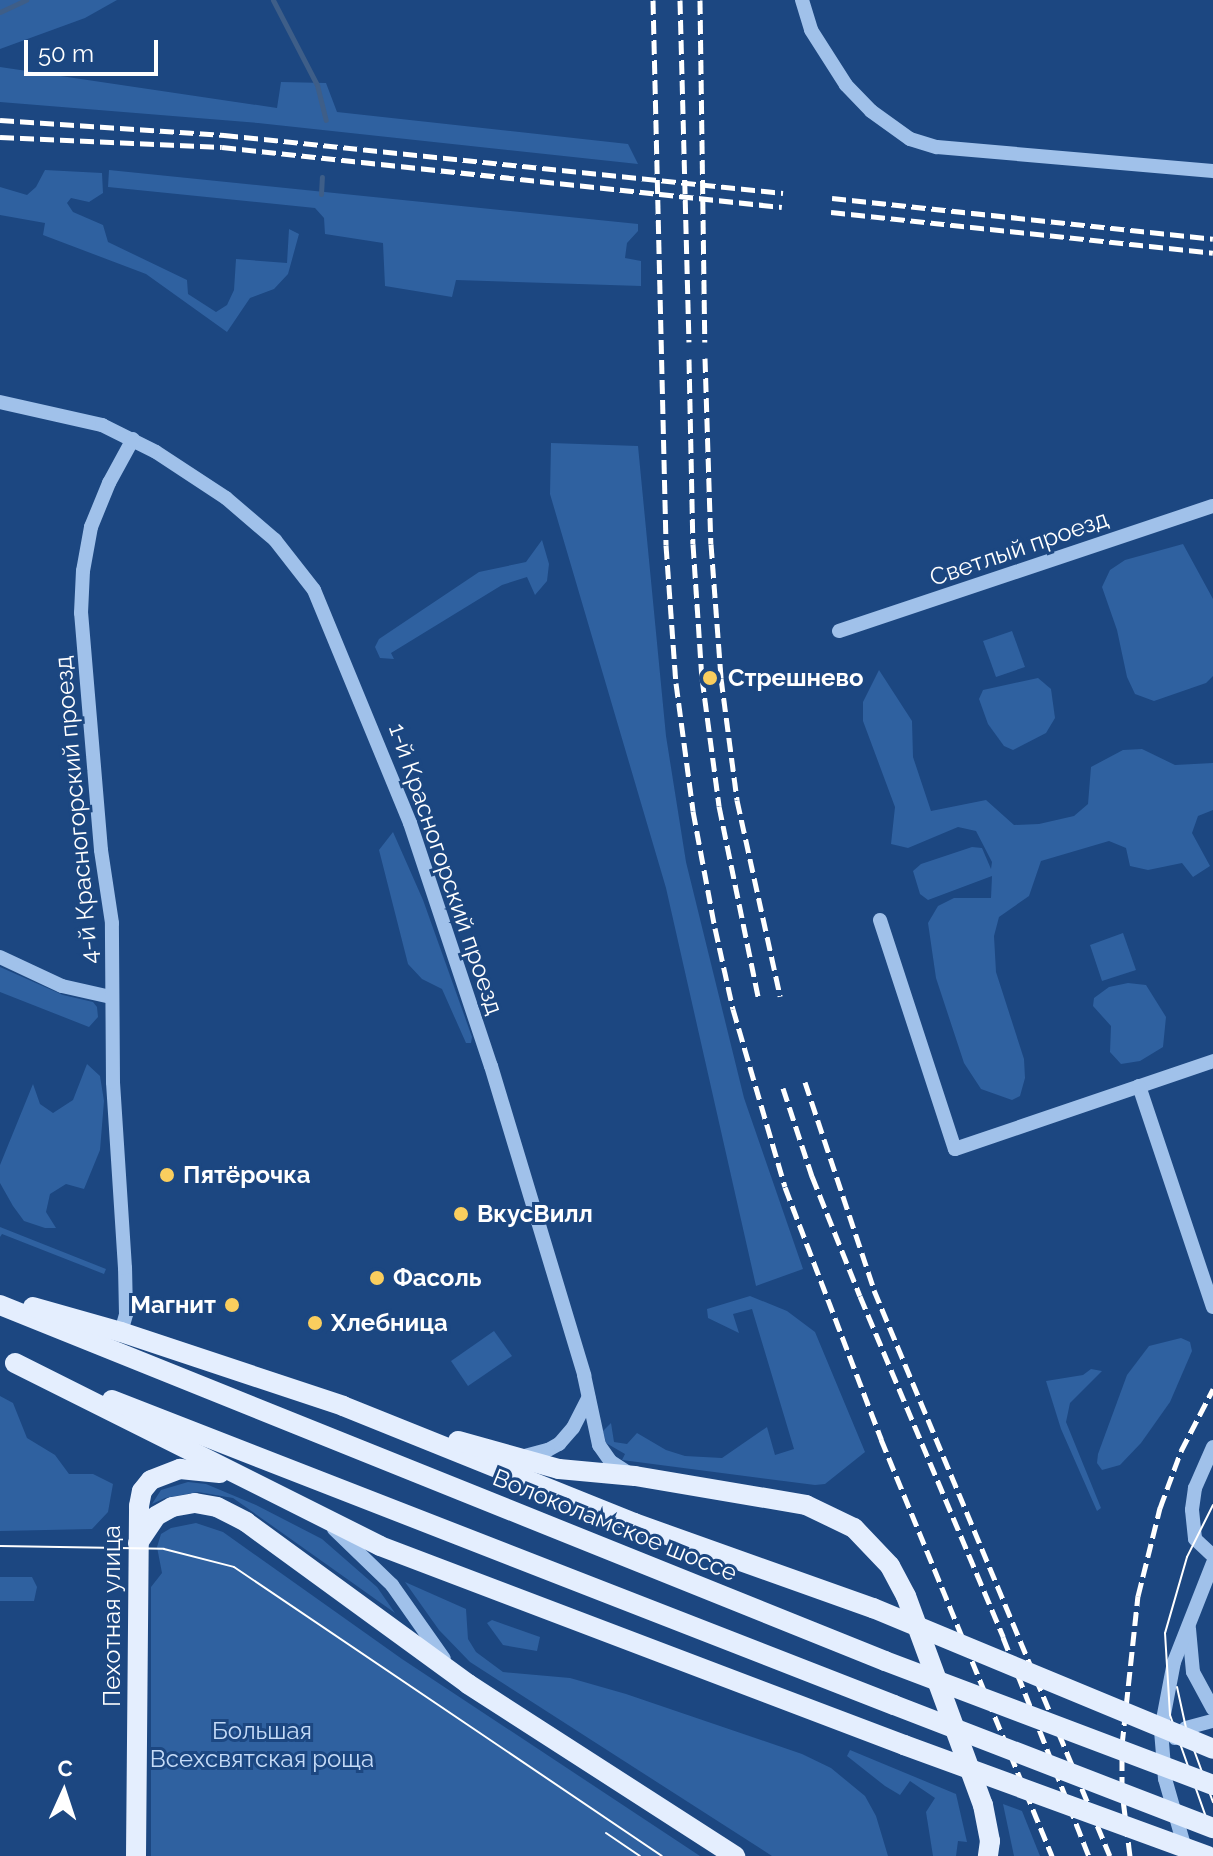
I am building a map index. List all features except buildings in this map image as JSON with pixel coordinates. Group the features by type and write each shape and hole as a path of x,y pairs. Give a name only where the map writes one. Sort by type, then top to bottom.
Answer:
{"main road":[{"name":"Волоколамское шоссе","path":"0,1298 121,1332 343,1406 634,1523 873,1608 1213,1749"},
{"name":"Волоколамское шоссе","path":"0,1305 885,1661 1213,1785"},
{"path":"8,1360 394,1551 904,1745 1207,1856"},
{"path":"8,1360 264,1456 1213,1828"},
{"path":"343,1406 559,1469 635,1476 806,1505 841,1520 872,1544 890,1566 912,1611 983,1805 990,1841 988,1856"},
{"name":"Пехотная улица","path":"136,1856 138,1543 142,1491 151,1480 180,1469 205,1470 248,1480"},
{"path":"138,1543 156,1516 172,1507 195,1503 217,1507 246,1522 468,1684 735,1856"}],"street":[{"path":"802,0 811,30 843,80 871,111 910,139 937,147 1213,171"},
{"name":"1-й Красногорский проезд","path":"0,402 77,418 133,439 226,498 275,540 298,565 326,613 405,810 434,894 491,1066 603,1454 635,1476"},
{"name":"4-й Красногорский проезд","path":"121,1332 126,1314 125,1268 113,1082 112,923 101,850 81,613 83,571 91,527 109,483 133,439"},
{"name":"Светлый проезд","path":"839,631 1213,506"},
{"path":"880,920 955,1149 1213,1061"},
{"path":"0,957 62,986 111,997"},
{"path":"1139,1086 1213,1307"},
{"path":"514,1458 548,1450 559,1444 573,1428 588,1397"},
{"path":"1213,1447 1195,1488 1192,1510 1195,1539 1213,1556"},
{"path":"319,1515 392,1585 432,1645 468,1684"},
{"path":"1188,1856 1165,1779 1161,1730 1166,1692 1191,1616 1213,1563"},
{"path":"1191,1616 1189,1636 1193,1672 1213,1709"},
{"path":"1162,1763 1169,1745 1186,1728 1213,1721"}],"green space":[{"path":"0,0 117,0 85,18 0,49"},
{"path":"0,67 277,108 281,82 326,83 337,112 628,144 638,164 258,123 0,102"},
{"path":"45,170 102,173 103,193 89,202 71,198 67,203 73,212 103,225 108,242 187,280 188,294 216,312 227,305 234,290 236,259 287,263 289,229 299,234 288,274 274,289 250,298 227,332 146,274 43,235 45,223 0,215 0,187 27,195 36,187"},
{"path":"109,170 638,224 638,231 627,243 625,258 641,261 641,286 456,280 452,297 385,286 383,243 325,234 324,218 315,208 108,187"},
{"path":"551,443 638,446 666,736 686,862 744,1098 803,1269 756,1286 666,888 550,494"},
{"path":"542,540 549,564 547,581 535,595 527,577 502,585 391,653 394,659 380,658 375,647 379,639 479,572 526,562"},
{"path":"1183,544 1213,599 1213,676 1206,683 1154,701 1135,694 1127,677 1117,630 1102,587 1110,570 1125,560"},
{"path":"1012,631 1025,667 996,677 983,641"},
{"path":"879,670 912,721 913,757 931,811 986,800 1014,825 1039,824 1074,816 1088,804 1091,767 1123,750 1142,749 1175,765 1213,763 1213,810 1198,816 1192,833 1210,866 1193,877 1182,863 1148,870 1130,866 1126,848 1109,841 1041,861 1029,896 999,917 994,936 996,972 1024,1059 1025,1078 1020,1096 1012,1100 981,1089 964,1063 936,978 928,923 938,906 954,898 991,898 992,876 928,900 920,894 913,871 921,864 972,847 982,848 991,869 992,862 976,831 958,827 908,848 891,844 895,807 863,721 863,702"},
{"path":"1038,678 1051,689 1055,718 1046,733 1013,750 1004,746 988,724 979,699 983,690"},
{"path":"393,832 423,900 472,1037 471,1043 466,1043 442,989 422,979 408,964 379,850"},
{"path":"1123,933 1136,970 1102,981 1090,945"},
{"path":"0,967 63,995 93,1002 98,1017 89,1027 0,992"},
{"path":"1128,983 1146,985 1166,1017 1163,1047 1140,1061 1121,1064 1110,1052 1111,1026 1093,1006 1094,998 1109,987"},
{"path":"87,1064 100,1076 104,1101 100,1150 84,1189 66,1184 50,1194 46,1212 56,1228 45,1228 24,1221 13,1206 0,1183 0,1165 33,1084 40,1104 53,1113 73,1100"},
{"path":"0,1227 106,1269 104,1274 2,1234 0,1237"},
{"path":"750,1296 787,1311 815,1332 865,1452 825,1484 815,1485 622,1460 625,1454 606,1443 603,1431 611,1423 614,1442 627,1444 637,1433 666,1450 685,1456 722,1458 767,1427 775,1455 794,1449 752,1309 733,1314 739,1333 708,1318 707,1309"},
{"path":"494,1331 512,1356 468,1386 451,1361"},
{"path":"1181,1338 1190,1342 1192,1351 1170,1402 1141,1443 1120,1465 1102,1470 1097,1463 1098,1454 1127,1375 1149,1346"},
{"path":"1091,1369 1102,1371 1070,1403 1066,1422 1101,1508 1097,1511 1061,1429 1046,1381 1083,1375"},
{"path":"0,1396 13,1403 27,1438 55,1455 69,1474 93,1474 113,1484 108,1512 92,1529 0,1531"},
{"path":"188,1482 206,1484 256,1505 322,1539 377,1587 395,1613 233,1498 198,1492 165,1498 152,1504 161,1490"},
{"name":"Большая Всехсвятская роща","path":"196,1523 223,1532 402,1659 700,1856 151,1856 151,1587 162,1573 157,1547 161,1534 171,1528"},
{"path":"0,1577 32,1577 37,1587 34,1601 0,1601"},
{"path":"405,1582 466,1609 468,1639 476,1652 503,1672 570,1678 626,1694 802,1754 831,1768 865,1796 876,1816 888,1856 772,1856 470,1662 439,1630"},
{"path":"492,1620 540,1637 537,1651 503,1645 487,1623"},
{"path":"850,1750 956,1794 967,1842 958,1841 956,1856 933,1856 926,1812 935,1798 910,1781 900,1795 847,1756"},
{"path":"1003,1804 1022,1811 1040,1856 1014,1856"}],"waterway":[{"path":"0,12 26,0"},
{"path":"273,0 317,85 326,120"},
{"path":"321,194 322,177"}],"tram line":[{"path":"1213,1505 1187,1557 1165,1633 1170,1715 1213,1837"},
{"path":"0,1546 164,1549 234,1567 662,1856"},
{"path":"1177,1687 1186,1728 1213,1802"},
{"path":"606,1833 640,1856"}],"railway":[{"path":"653,0 666,545 676,683 693,811 715,928 733,1009 785,1187 881,1439 1052,1856"},
{"path":"680,0 689,342"},
{"path":"700,0 705,342"},
{"path":"0,120 224,135 783,193"},
{"path":"0,137 222,147 782,207"},
{"path":"832,198 1213,239"},
{"path":"831,212 1213,253"},
{"path":"705,358 711,544 721,678 737,800 780,996"},
{"path":"689,359 693,544 702,678 719,806 759,1001"},
{"path":"805,1082 874,1290 1110,1856"},
{"path":"783,1088 812,1176 1003,1637 1089,1856"},
{"path":"1130,1856 1122,1791 1122,1745 1138,1596 1160,1508 1181,1451 1213,1389"}],"place":[{"name":"Стрешнево","path":"710,678"},
{"name":"Пятёрочка","path":"167,1175"},
{"name":"ВкусВилл","path":"461,1214"},
{"name":"Фасоль","path":"377,1278"},
{"name":"Магнит","path":"232,1305"},
{"name":"Хлебница","path":"315,1323"}]}
